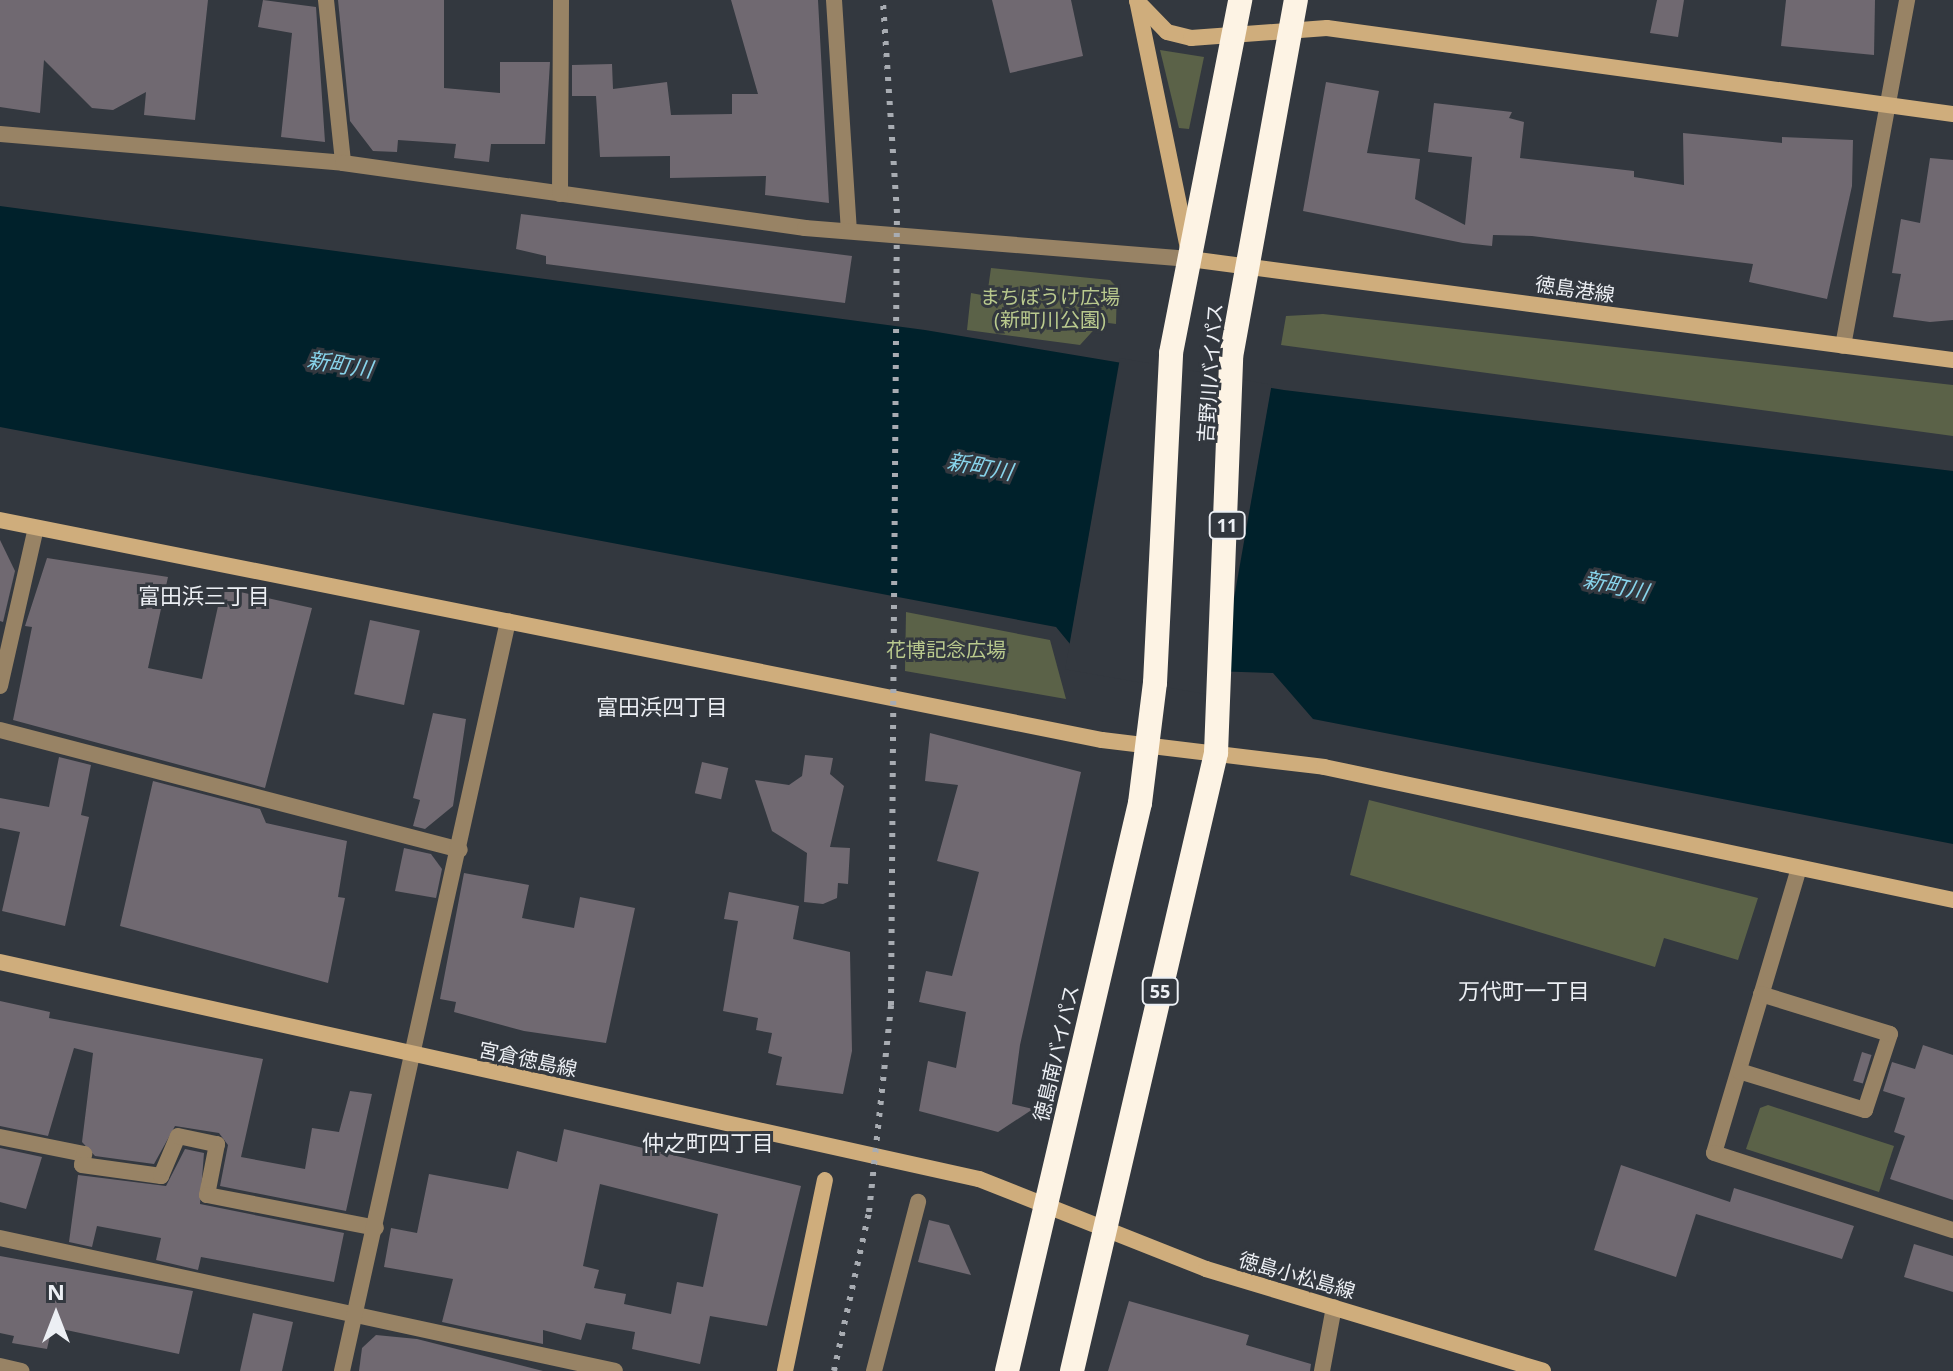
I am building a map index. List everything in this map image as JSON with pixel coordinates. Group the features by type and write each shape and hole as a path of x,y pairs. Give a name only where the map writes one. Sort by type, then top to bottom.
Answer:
{"highway":[{"name":"吉野川バイパス","path":"1150,746 1171,353 1235,39 1240,0"},
{"name":"吉野川バイパス","path":"1216,753 1222,693 1231,357 1243,263 1296,0"},
{"name":"徳島南バイパス","path":"1007,1371 1150,746"},
{"name":"55","path":"1072,1371 1216,753"}],"street":[{"path":"326,0 343,163"},
{"path":"560,194 561,0"},
{"path":"834,0 849,229"},
{"path":"0,134 343,163 560,194 849,229 1190,259 1137,0"},
{"path":"1137,0 1167,32 1235,39 1290,30 1327,28 1953,114"},
{"path":"1843,346 1907,0"},
{"name":"徳島港線","path":"1190,259 1243,263 1953,360"},
{"path":"0,520 1150,746 1324,767 1953,900"},
{"path":"0,686 36,528"},
{"path":"342,1371 460,850 508,621"},
{"path":"0,730 460,850"},
{"path":"1799,868 1714,1153 1953,1230"},
{"name":"宮倉徳島線","path":"0,962 979,1179 1044,1205"},
{"path":"1739,1071 1865,1110 1890,1034 1761,994"},
{"path":"0,1137 84,1154 82,1165 161,1176 178,1136 217,1144 207,1195 376,1228"},
{"path":"785,1371 825,1180"},
{"path":"874,1371 918,1202"},
{"name":"徳島小松島線","path":"1044,1205 1105,1229 1334,1307 1543,1371"},
{"path":"0,1238 615,1371"},
{"path":"1322,1371 1334,1307"},
{"path":"0,1366 21,1371"}],"green space":[{"path":"1160,50 1204,57 1189,129 1179,128"},
{"name":"まちぼうけ広場 (新町川公園)","path":"991,268 1110,280 1117,287 1116,324 1101,322 1080,345 967,330 971,293 987,296"},
{"path":"1323,314 1953,385 1953,436 1281,345 1286,316"},
{"name":"花博記念広場","path":"906,612 1050,640 1066,699 905,671"},
{"path":"1369,800 1758,898 1738,960 1664,938 1655,967 1350,875"},
{"path":"1768,1105 1894,1146 1879,1192 1746,1149 1760,1108"}],"water":[{"name":"新町川","path":"0,206 925,330 1284,390 1953,471 1953,844 1313,719 1273,673 1089,667 1056,627 0,427"}],"pier":[{"path":"1120,358 1272,385 1217,696 1065,669"}],"building":[{"path":"0,0 208,0 195,120 144,115 146,92 113,110 92,108 44,60 40,113 0,107"},
{"path":"263,0 316,7 325,142 281,137 292,33 258,27"},
{"path":"338,0 444,0 444,88 500,93 500,62 550,62 545,144 491,144 489,162 454,158 456,144 398,140 397,152 373,151 350,121"},
{"path":"731,0 818,0 829,203 765,195 766,176 670,178 670,156 600,157 596,96 572,96 572,65 612,64 613,89 667,82 671,115 732,114 732,94 758,94"},
{"path":"992,0 1071,0 1083,56 1010,73"},
{"path":"1657,0 1684,0 1678,37 1650,33"},
{"path":"1786,0 1875,0 1874,55 1781,46"},
{"path":"1326,82 1379,91 1367,153 1420,159 1415,199 1465,225 1472,157 1428,152 1434,103 1512,112 1509,118 1524,122 1520,158 1634,171 1634,177 1684,185 1683,133 1782,143 1782,137 1853,140 1852,186 1827,299 1749,282 1753,264 1532,236 1493,235 1492,246 1463,243 1303,211"},
{"path":"1930,158 1953,160 1953,320 1930,322 1893,317 1901,274 1892,273 1901,219 1920,223"},
{"path":"521,214 852,256 845,303 546,264 546,256 516,249"},
{"path":"0,540 15,571 3,622 0,621"},
{"path":"47,558 168,577 148,668 202,679 222,588 312,608 265,788 13,720 32,627 25,626"},
{"path":"370,620 420,631 404,705 354,694"},
{"path":"433,713 466,719 453,806 425,829 413,826 420,800 413,798"},
{"path":"930,733 1081,772 1020,1045 1012,1104 1033,1109 998,1132 919,1111 928,1061 956,1068 966,1012 919,1002 926,971 952,976 979,872 937,861 958,785 925,781"},
{"path":"805,755 833,758 830,774 844,786 830,847 850,848 848,884 838,883 837,898 823,904 804,902 807,853 772,831 755,780 789,785 802,776"},
{"path":"59,757 91,765 81,815 89,817 65,926 2,911 20,832 0,828 0,798 49,807"},
{"path":"702,762 728,768 721,799 695,793"},
{"path":"153,781 260,809 266,823 347,841 338,897 345,898 328,983 120,926"},
{"path":"404,848 431,854 442,869 436,898 395,891"},
{"path":"464,873 529,885 522,918 574,928 580,897 635,908 606,1043 524,1031 454,1012 456,1002 440,999"},
{"path":"729,892 799,906 793,939 850,952 852,1051 843,1094 776,1085 782,1057 768,1053 772,1033 756,1030 758,1018 723,1011 738,921 724,919"},
{"path":"0,1001 50,1012 49,1018 263,1059 241,1157 305,1169 312,1128 339,1132 350,1091 372,1094 346,1211 220,1186 228,1145 219,1133 175,1126 154,1164 95,1156 82,1142 93,1053 74,1048 48,1136 0,1126"},
{"path":"1923,1045 1953,1055 1953,1200 1890,1179 1905,1136 1894,1132 1905,1098 1883,1091 1892,1062 1915,1069"},
{"path":"1862,1052 1872,1055 1863,1084 1853,1081"},
{"path":"564,1129 801,1186 767,1326 710,1316 700,1364 632,1349 635,1332 586,1323 581,1340 543,1330 543,1344 442,1322 453,1279 384,1267 391,1228 417,1233 429,1174 508,1189 517,1151 557,1162","holes":["600,1184 718,1214 703,1287 677,1282 671,1314 624,1304 626,1294 594,1288 599,1270 583,1266"]},
{"path":"0,1148 42,1157 26,1209 0,1202"},
{"path":"185,1149 204,1153 200,1204 344,1233 334,1282 201,1257 198,1270 156,1260 161,1238 97,1226 92,1247 69,1242 78,1175 166,1186"},
{"path":"1621,1165 1730,1202 1734,1188 1854,1226 1842,1259 1696,1214 1676,1277 1594,1250"},
{"path":"929,1220 949,1225 971,1275 918,1262"},
{"path":"1914,1244 1953,1256 1953,1292 1904,1277"},
{"path":"0,1256 193,1291 179,1354 52,1327 47,1349 12,1343 14,1336 0,1333"},
{"path":"1129,1301 1249,1335 1246,1345 1311,1364 1310,1371 1108,1371"},
{"path":"253,1313 293,1322 282,1371 240,1371"},
{"path":"376,1335 417,1339 543,1371 359,1371 362,1348"}],"railway":[{"path":"834,1371 869,1212 891,1005 897,213 883,0"}],"district":[{"name":"富田浜三丁目","path":"204,596"},
{"name":"富田浜四丁目","path":"662,707"},
{"name":"万代町一丁目","path":"1524,991"},
{"name":"仲之町四丁目","path":"708,1143"}]}
